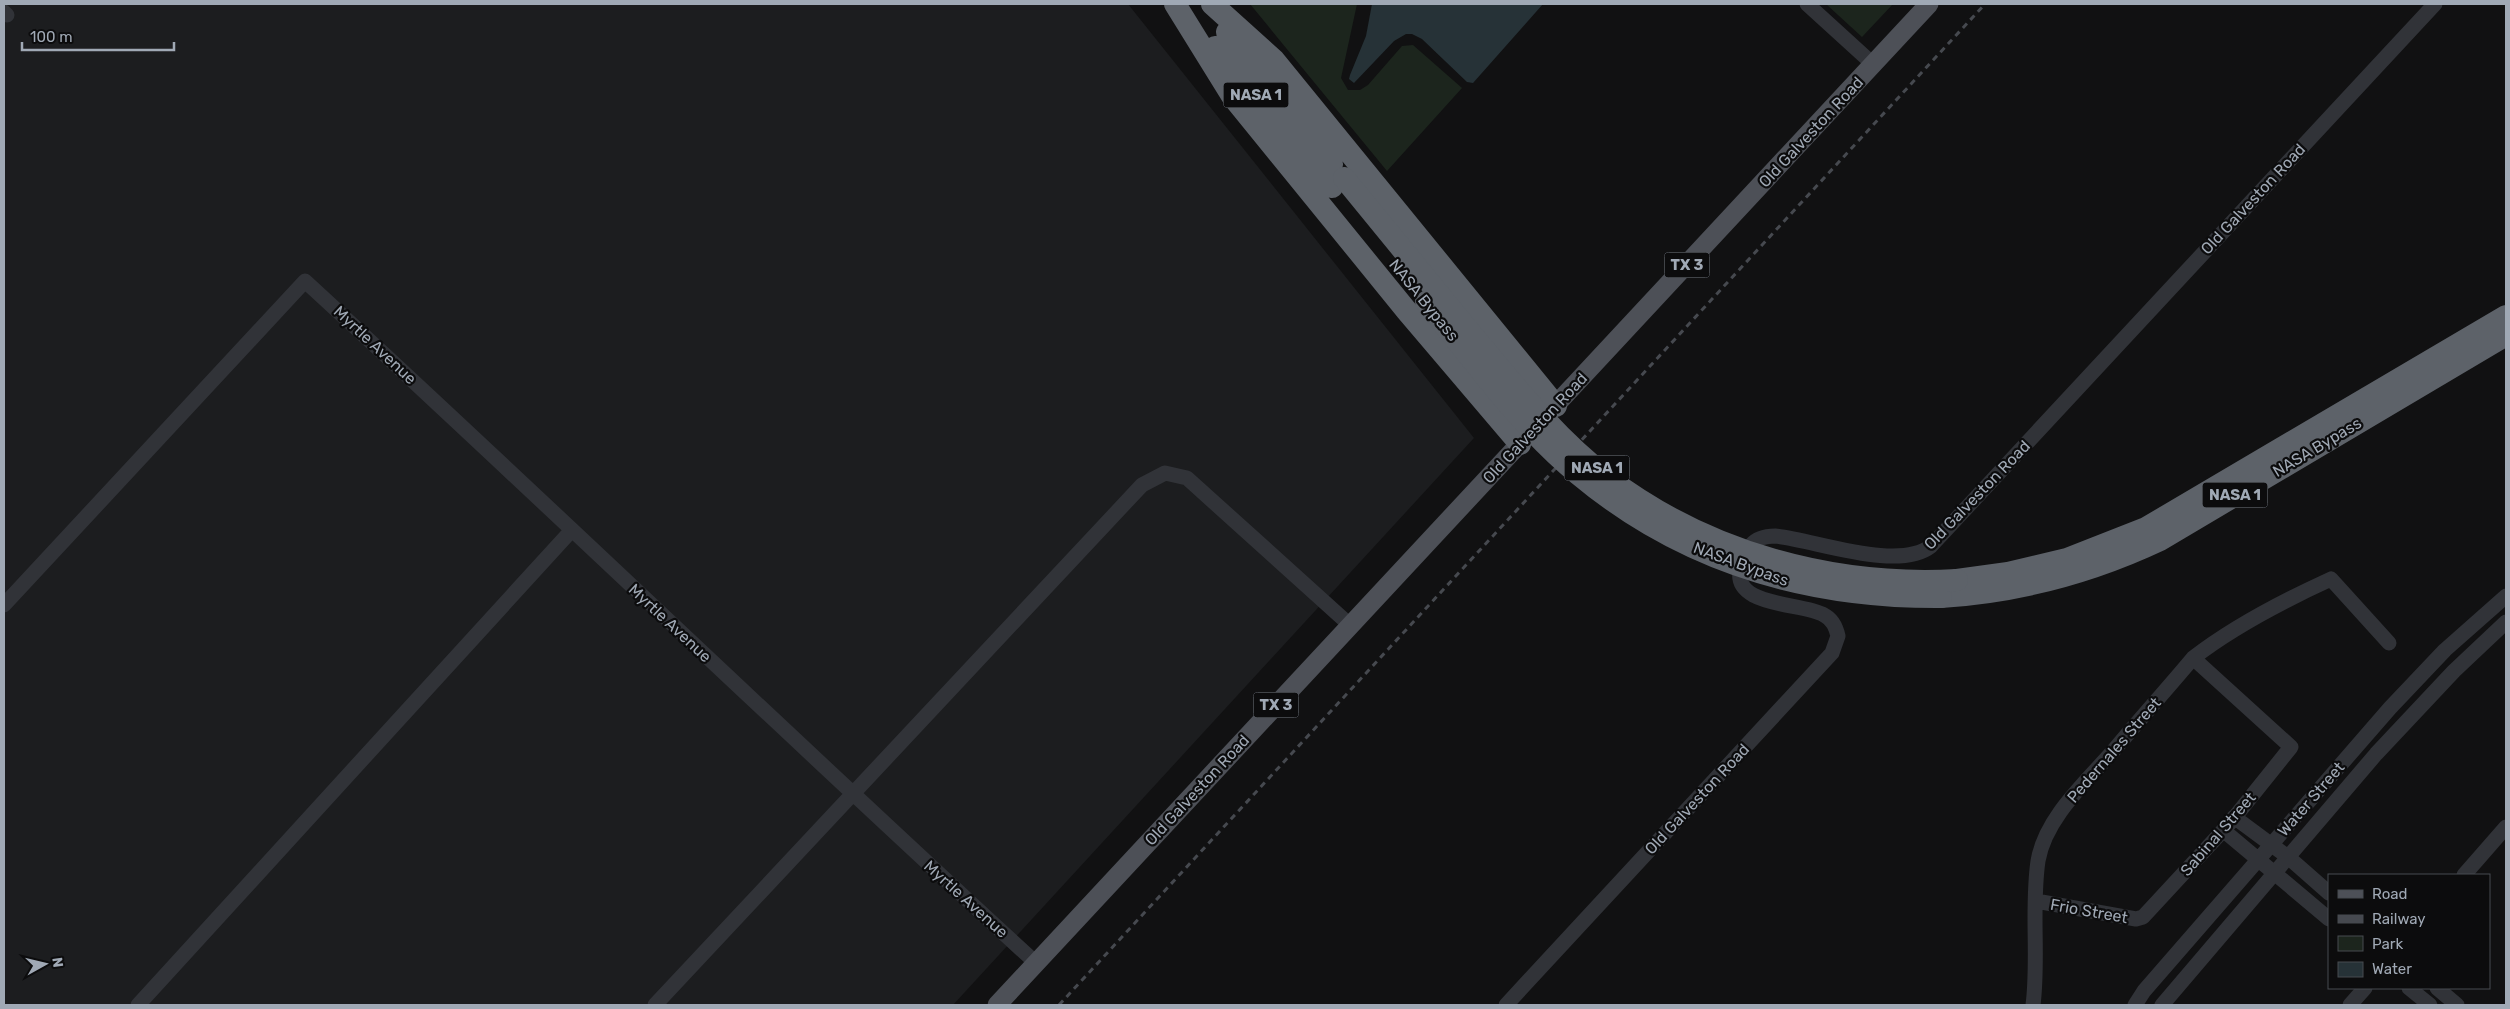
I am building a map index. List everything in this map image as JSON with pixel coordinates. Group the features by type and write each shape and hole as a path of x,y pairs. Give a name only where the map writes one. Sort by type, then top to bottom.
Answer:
{"highway":[{"path":"1175,4 1232,96 1406,310 1520,444"},
{"name":"NASA Bypass","path":"1179,4 1532,406 1591,464 1631,494 1675,520 1719,541 1799,567 1874,580 1957,580 2008,573 2067,559 2146,528 2506,316"},
{"name":"NASA Bypass","path":"1205,4 1338,183 1528,426 1577,474 1633,514 1703,552 1766,576 1847,593 1884,596 1942,596 1992,592 2046,582 2092,569 2167,536 2506,335"},
{"path":"1212,4 1274,60 1556,406"},
{"path":"1406,310 1435,301 1444,289 1445,268"}],"main road":[{"name":"Old Galveston Road","path":"997,1005 1874,65 1928,4"}],"street":[{"path":"1807,4 1874,65"},
{"name":"Old Galveston Road","path":"1506,1005 1832,652 1838,636 1829,618 1818,612 1763,600 1755,597 1743,586 1740,571 1752,543 1767,536 1782,537 1855,551 1903,556 1919,554 1932,546 2435,4"},
{"name":"Myrtle Avenue","path":"4,606 305,281 524,482 572,531 852,795 1036,963"},
{"path":"655,1005 1142,485 1165,473 1188,478 1351,626"},
{"path":"138,1005 572,531"},
{"name":"Pedernales Street","path":"2033,1005 2037,956 2036,902 2038,861 2044,841 2056,819 2194,658 2212,644 2306,590 2331,580 2389,643"},
{"name":"Water Street","path":"2134,1005 2144,991 2390,708 2445,650 2503,604"},
{"name":"Water Street","path":"2162,1005 2383,747 2454,670 2506,622"},
{"name":"Sabinal Street","path":"2143,918 2223,830 2291,747 2194,658"},
{"path":"2234,817 2288,857 2328,892"},
{"path":"2465,874 2506,827"},
{"path":"2223,830 2328,918"},
{"name":"Frio Street","path":"2036,902 2136,919 2143,918"},
{"path":"2350,1005 2364,989"},
{"path":"2410,989 2430,1005"},
{"path":"2438,989 2457,1005"}],"shaded area":[{"path":"4,4 1128,4 1474,438 953,1005 4,1005"}],"green space":[{"path":"1250,4 1357,4 1341,78 1348,90 1360,90 1368,85 1402,46 1413,45 1462,88 1387,171"},
{"path":"1826,4 1893,4 1862,37"}],"water":[{"path":"1372,4 1543,4 1473,83 1467,82 1422,39 1412,34 1406,34 1394,41 1354,83 1349,79 1366,36"}],"railway":[{"path":"1059,1005 1985,4"}]}
